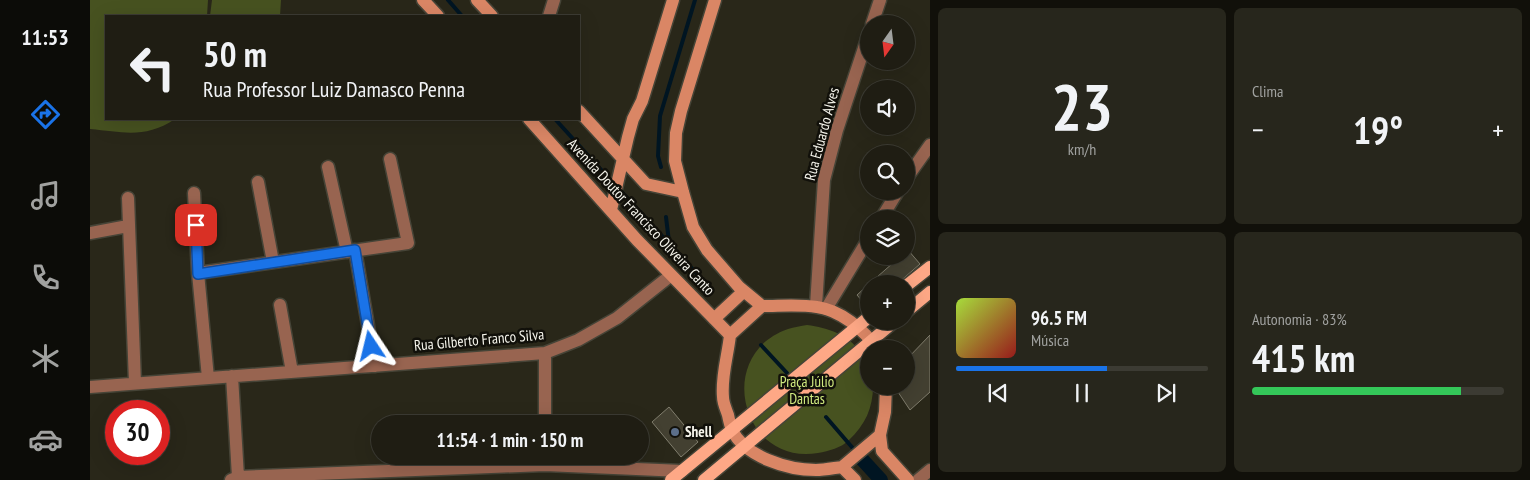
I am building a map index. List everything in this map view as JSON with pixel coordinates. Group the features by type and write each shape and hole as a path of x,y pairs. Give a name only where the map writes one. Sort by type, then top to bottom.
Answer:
{"main road":[{"path":"915,279 930,267"},
{"path":"915,306 929,296"},
{"path":"671,480 858,326"},
{"path":"879,340 888,330"},
{"path":"704,480 860,356"}],"street":[{"path":"423,0 437,15"},
{"path":"477,0 491,15"},
{"path":"550,15 554,0"},
{"path":"611,207 633,119 642,101 673,0"},
{"path":"716,0 681,111 676,133 675,161 682,192 693,226 707,250 744,291 762,306 821,308 858,326 870,340"},
{"path":"875,15 880,0"},
{"name":"Rua Eduardo Alves","path":"821,308 824,180 837,130 860,60"},
{"name":"Avenida Doutor Francisco Oliveira Canto","path":"580,112 646,184 682,192"},
{"name":"Avenida Doutor Francisco Oliveira Canto","path":"530,120 611,207 670,276 730,335"},
{"path":"915,166 930,145"},
{"path":"198,274 408,243 390,159"},
{"path":"328,167 351,251 375,366"},
{"path":"258,182 273,262"},
{"path":"194,193 198,274 208,378"},
{"path":"128,198 135,383"},
{"path":"90,233 128,226"},
{"path":"821,308 860,251"},
{"name":"Rua Gilberto Franco Silva","path":"90,387 544,353 578,340 617,318 670,276"},
{"path":"714,319 744,291"},
{"path":"280,304 292,372"},
{"path":"762,306 730,335 723,384 723,399 732,431 756,454 772,462 793,468 816,470 846,464 880,434"},
{"path":"544,353 545,415"},
{"path":"232,376 234,479 463,465"},
{"path":"886,395 885,412 880,434 882,451 908,480"},
{"path":"846,464 855,480"},
{"path":"607,465 682,471"},
{"path":"918,480 930,470"}],"green space":[{"path":"90,0 208,0 207,15 105,15 105,120 173,120 144,132 134,133 90,129"},
{"path":"212,0 281,0 280,15 210,15"},
{"name":"Praça Júlio Dantas","path":"807,325 830,330 856,346 860,352 860,395 873,395 870,409 860,428 846,443 831,450 818,453 792,452 771,443 755,426 746,406 744,383 750,361 765,342 795,327"}],"building":[{"path":"915,258 920,264 907,275 879,275 891,265 915,265"},
{"path":"930,335 930,392 910,410 900,395 915,395 915,351"},
{"name":"Shell","path":"669,407 698,442 681,457 652,422"}],"waterway":[{"path":"448,0 461,15"},
{"path":"661,167 658,156 660,116 695,0"},
{"path":"556,120 614,184"},
{"path":"619,189 708,286"},
{"path":"666,217 669,242"},
{"path":"761,345 787,373"},
{"path":"826,417 857,453"},
{"path":"859,456 881,480"}],"place":[{"name":"Shell","path":"675,432"}],"route":[{"path":"196,225 198,274 355,250 371,346"}]}
